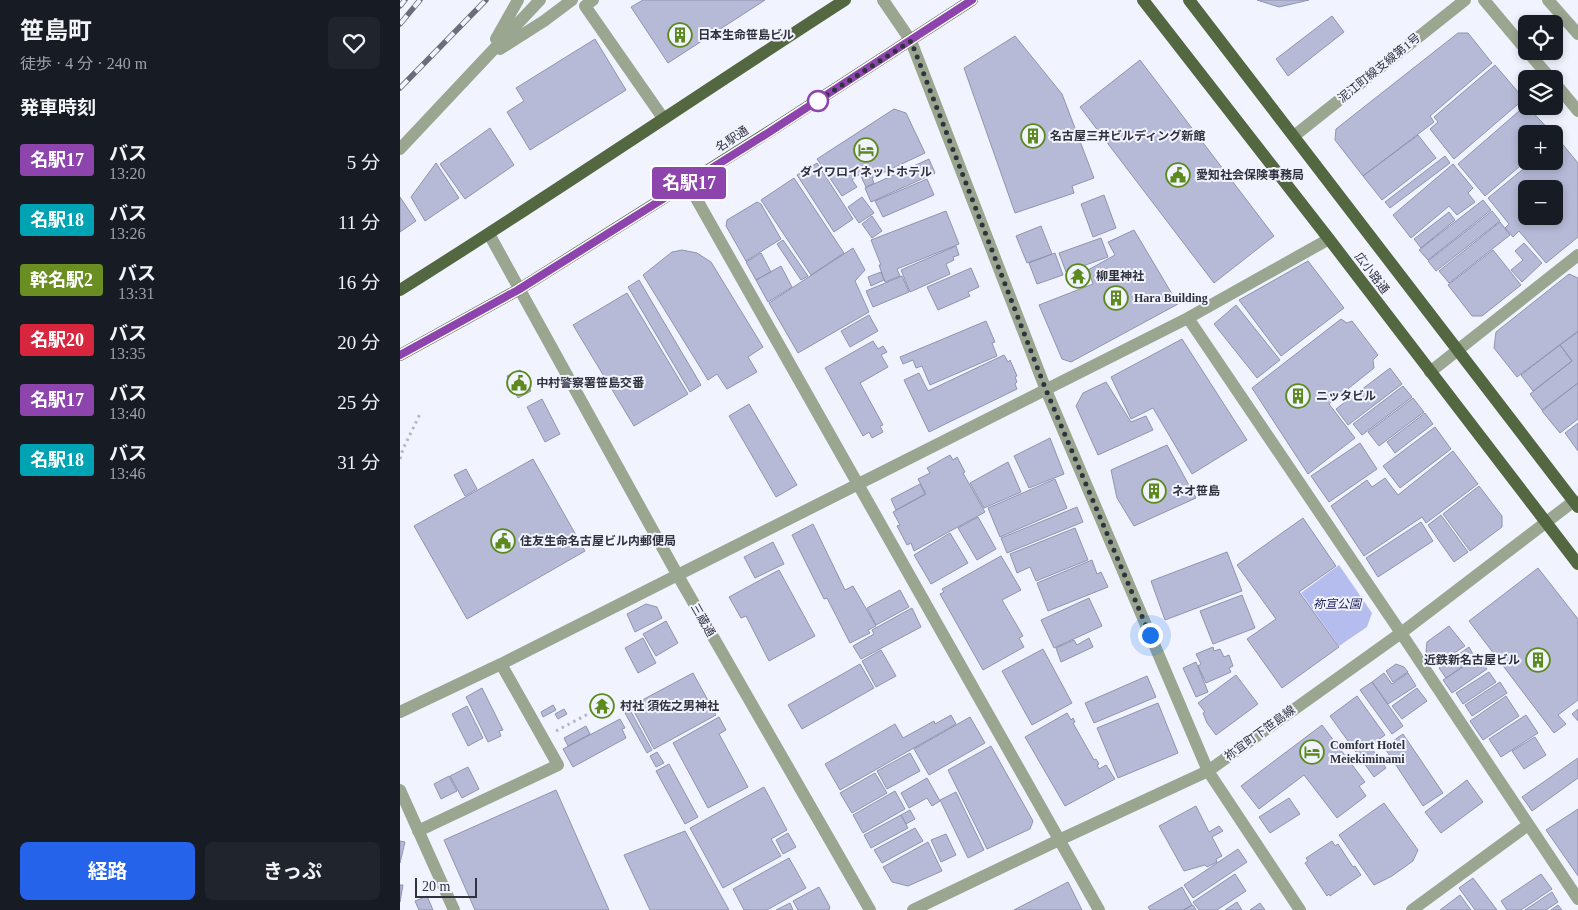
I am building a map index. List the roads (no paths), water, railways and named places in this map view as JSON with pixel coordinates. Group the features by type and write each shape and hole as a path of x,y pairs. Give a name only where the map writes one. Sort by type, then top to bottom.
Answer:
{"main road":[{"path":"400,290 845,0"},
{"name":"名駅通","path":"400,355 518,290 688,184 972,0"},
{"name":"広小路通","path":"1143,0 1329,238 1578,564"},
{"name":"広小路通","path":"1189,0 1576,504"}],"street":[{"path":"485,59 518,0"},
{"path":"400,149 540,0"},
{"path":"485,59 544,21 572,0"},
{"path":"593,0 585,6 663,118"},
{"path":"883,0 911,41 1046,390 1208,771 1300,910"},
{"name":"泥江町線支線第1号","path":"1294,136 1465,0"},
{"path":"1484,0 1518,40"},
{"path":"1548,0 1578,34"},
{"path":"1535,60 1543,70"},
{"path":"1563,92 1578,110"},
{"path":"688,184 1100,910"},
{"name":"三蔵通","path":"488,234 677,574 870,910"},
{"path":"400,712 501,664 1188,318 1329,238"},
{"path":"1430,372 1578,256"},
{"path":"1188,318 1578,899"},
{"name":"祢宜町下笹島線","path":"913,910 1208,771 1401,633 1547,522 1576,504"},
{"path":"418,831 558,764 501,664"},
{"path":"400,790 454,910"},
{"path":"1412,910 1528,825"}],"railway":[{"path":"400,6 405,0"},
{"path":"400,24 420,0"},
{"path":"400,88 486,0"}],"place":[{"name":"日本生命笹島ビル","path":"680,35"},
{"name":"名古屋三井ビルディング新館","path":"1033,136"},
{"name":"ダイワロイネットホテル","path":"866,150"},
{"name":"愛知社会保険事務局","path":"1178,175"},
{"name":"柳里神社","path":"1078,276"},
{"name":"Hara Building","path":"1116,298"},
{"name":"中村警察署笹島交番","path":"519,383"},
{"name":"ニッタビル","path":"1298,396"},
{"name":"ネオ笹島","path":"1154,491"},
{"name":"住友生命名古屋ビル内郵便局","path":"503,541"},
{"name":"近鉄新名古屋ビル","path":"1538,660"},
{"name":"村社 須佐之男神社","path":"602,706"},
{"name":"Comfort Hotel Meiekiminami","path":"1312,752"}],"park label":[{"name":"祢宣公園","path":"1337,604"}]}
